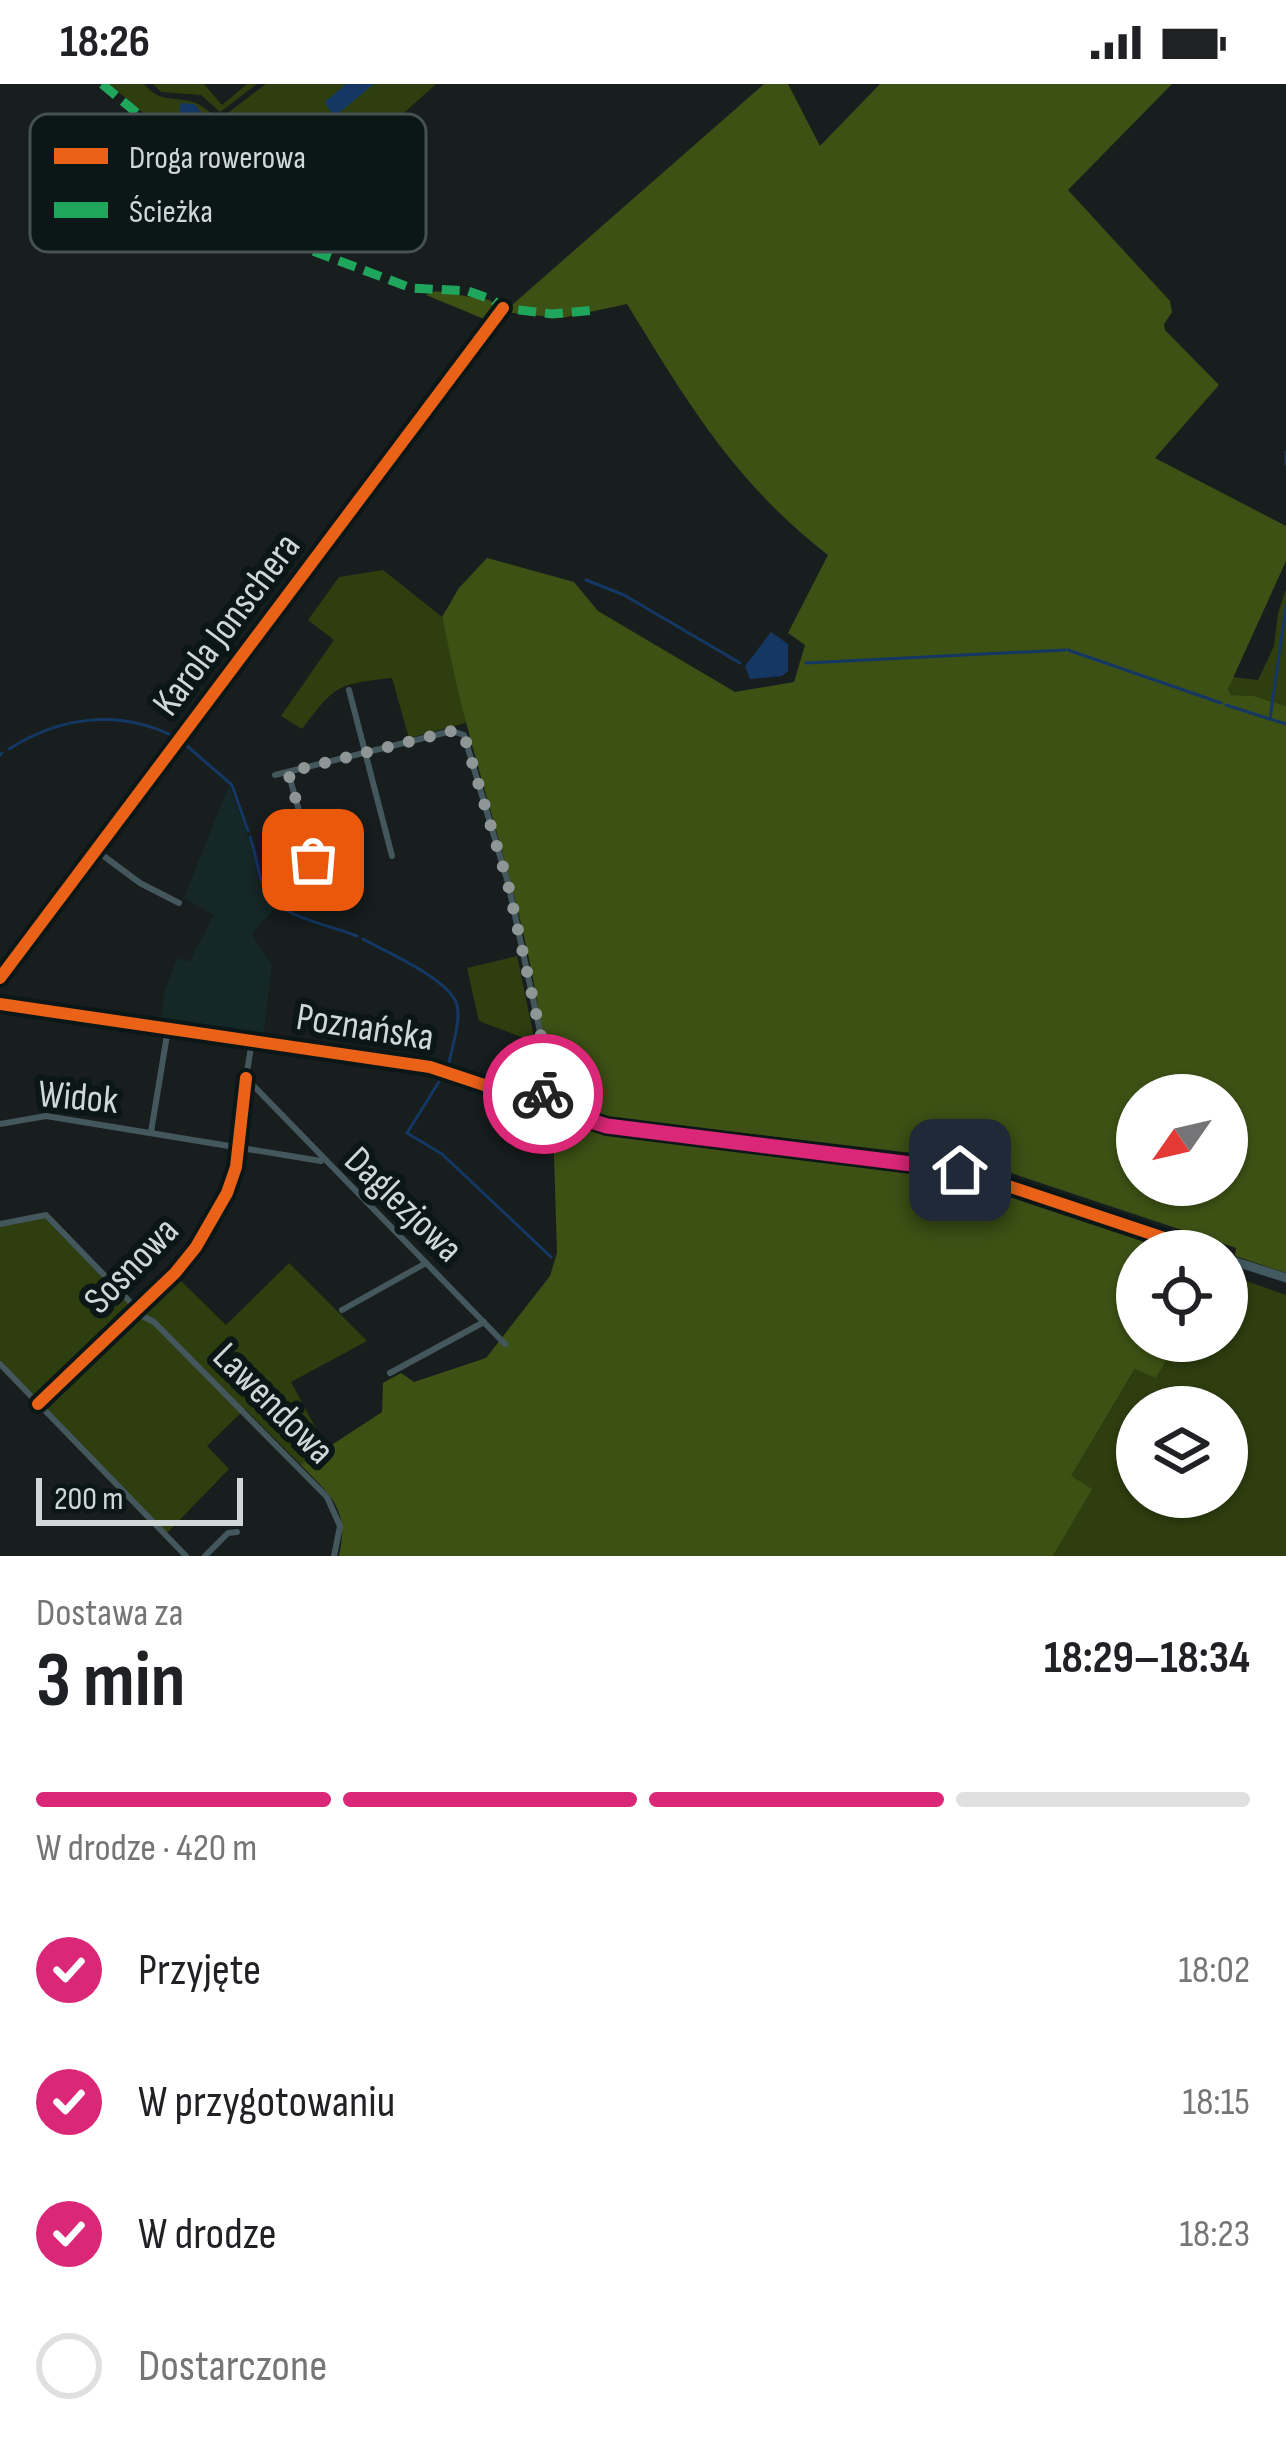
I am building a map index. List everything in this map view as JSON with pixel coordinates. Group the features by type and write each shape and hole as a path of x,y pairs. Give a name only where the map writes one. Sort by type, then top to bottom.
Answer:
{"street":[{"name":"Karola Jonschera","path":"0,978 502,308"},
{"path":"349,690 392,856"},
{"path":"275,775 456,731 464,735 508,884 542,1041 542,1106"},
{"path":"288,772 313,860 303,890"},
{"path":"97,851 140,883 179,903"},
{"name":"Poznańska","path":"0,1004 442,1070 607,1126 960,1170 1140,1230"},
{"name":"Widok","path":"151,1133 168,1029"},
{"name":"Sosnowa","path":"38,1404 175,1273 196,1247 226,1193 240,1150 252,1041"},
{"path":"246,1078 325,1162"},
{"name":"Widok","path":"0,1124 46,1116 240,1150"},
{"name":"Daglezjowa","path":"240,1150 325,1162 505,1344"},
{"name":"Lawendowa","path":"0,1224 46,1215 134,1309 154,1322 327,1497 340,1526 334,1556"},
{"path":"342,1310 426,1264"},
{"path":"1248,1266 1286,1278"},
{"path":"390,1373 484,1322"},
{"path":"0,1364 186,1556"},
{"path":"205,1556 228,1533 237,1532"}],"shaded area":[{"path":"229,785 255,856 261,888 276,907 252,934 272,966 264,1031 269,1037 161,1022 165,990 177,958 189,962 214,915 184,898"}],"green space":[{"path":"109,84 144,84 161,96 197,103 215,114 145,114"},
{"path":"153,84 204,84 222,105 247,84 257,84 220,112 201,95 161,92"},
{"path":"266,84 436,84 403,114 226,114"},
{"path":"764,84 788,84 820,146 880,84 1172,84 1068,190 1170,301 1172,312 1165,330 1219,385 1155,458 1286,526 1286,561 1228,689 1231,695 1286,706 1286,1273 1248,1260 1248,1230 1182,1230 972,1160 608,1117 546,1098 529,957 442,617 459,588 487,558 574,582 598,611 735,692 794,682 805,645 788,633 828,555 739,470 627,304 562,318 504,312"},
{"path":"436,291 489,300 495,304 496,316 484,319 426,295"},
{"path":"383,570 442,617 466,723 409,738 392,678 339,689 302,729 281,716 334,640 308,620 339,577"},
{"path":"1286,589 1286,706 1231,695 1232,677 1258,680 1274,646"},
{"path":"517,956 535,1042 479,1021 467,968"},
{"path":"563,1119 661,1138 941,1172 1117,1230 1116,1362 1166,1362 1156,1378 1135,1369 1125,1386 1116,1386 1116,1401 1071,1476 1092,1489 1053,1556 339,1556 342,1527 336,1505 301,1465 382,1412 383,1383 401,1373 414,1382 486,1358 550,1276 557,1253 553,1124"},
{"path":"44,1217 136,1312 178,1278 226,1325 289,1263 367,1341 291,1382 328,1451 301,1465 245,1409 207,1446 229,1469 167,1533 0,1360 0,1226"},
{"path":"1248,1281 1286,1295 1286,1556 1053,1556 1091,1489 1070,1477 1116,1401 1116,1518 1248,1518 1248,1386 1125,1386 1136,1368 1156,1378 1166,1362 1248,1362"}],"water":[{"path":"346,84 374,84 338,114 332,114 325,102"},
{"path":"180,103 194,104 203,114 179,114"},
{"path":"771,632 788,644 788,671 782,676 750,679 745,666"}],"waterway":[{"path":"1286,452 1286,464"},
{"path":"586,580 624,595 740,663"},
{"path":"1270,719 1286,605"},
{"path":"806,663 1065,650"},
{"path":"1068,650 1221,703"},
{"path":"1226,705 1286,724"},
{"path":"9,749 49,729 90,720 133,722 175,737"},
{"path":"186,745 232,785 248,831"},
{"path":"250,837 269,896 304,918 357,936"},
{"path":"363,939 430,976 452,995 458,1019 449,1063"},
{"path":"442,1077 407,1133 442,1154 551,1257"}],"marked path":[{"path":"102,84 138,114"},
{"path":"316,252 411,288 468,291 503,308 552,314 596,310"}],"cycle path":[{"path":"0,978 503,308"},
{"path":"0,1004 430,1067 607,1126 960,1170 1140,1230"},
{"path":"38,1404 175,1273 196,1247 236,1167 246,1078"}],"way so far":[{"path":"313,860 288,772 452,731 464,735 508,884 542,1041 543,1094"}],"route":[{"path":"543,1094 542,1106 607,1126 960,1170"}]}
